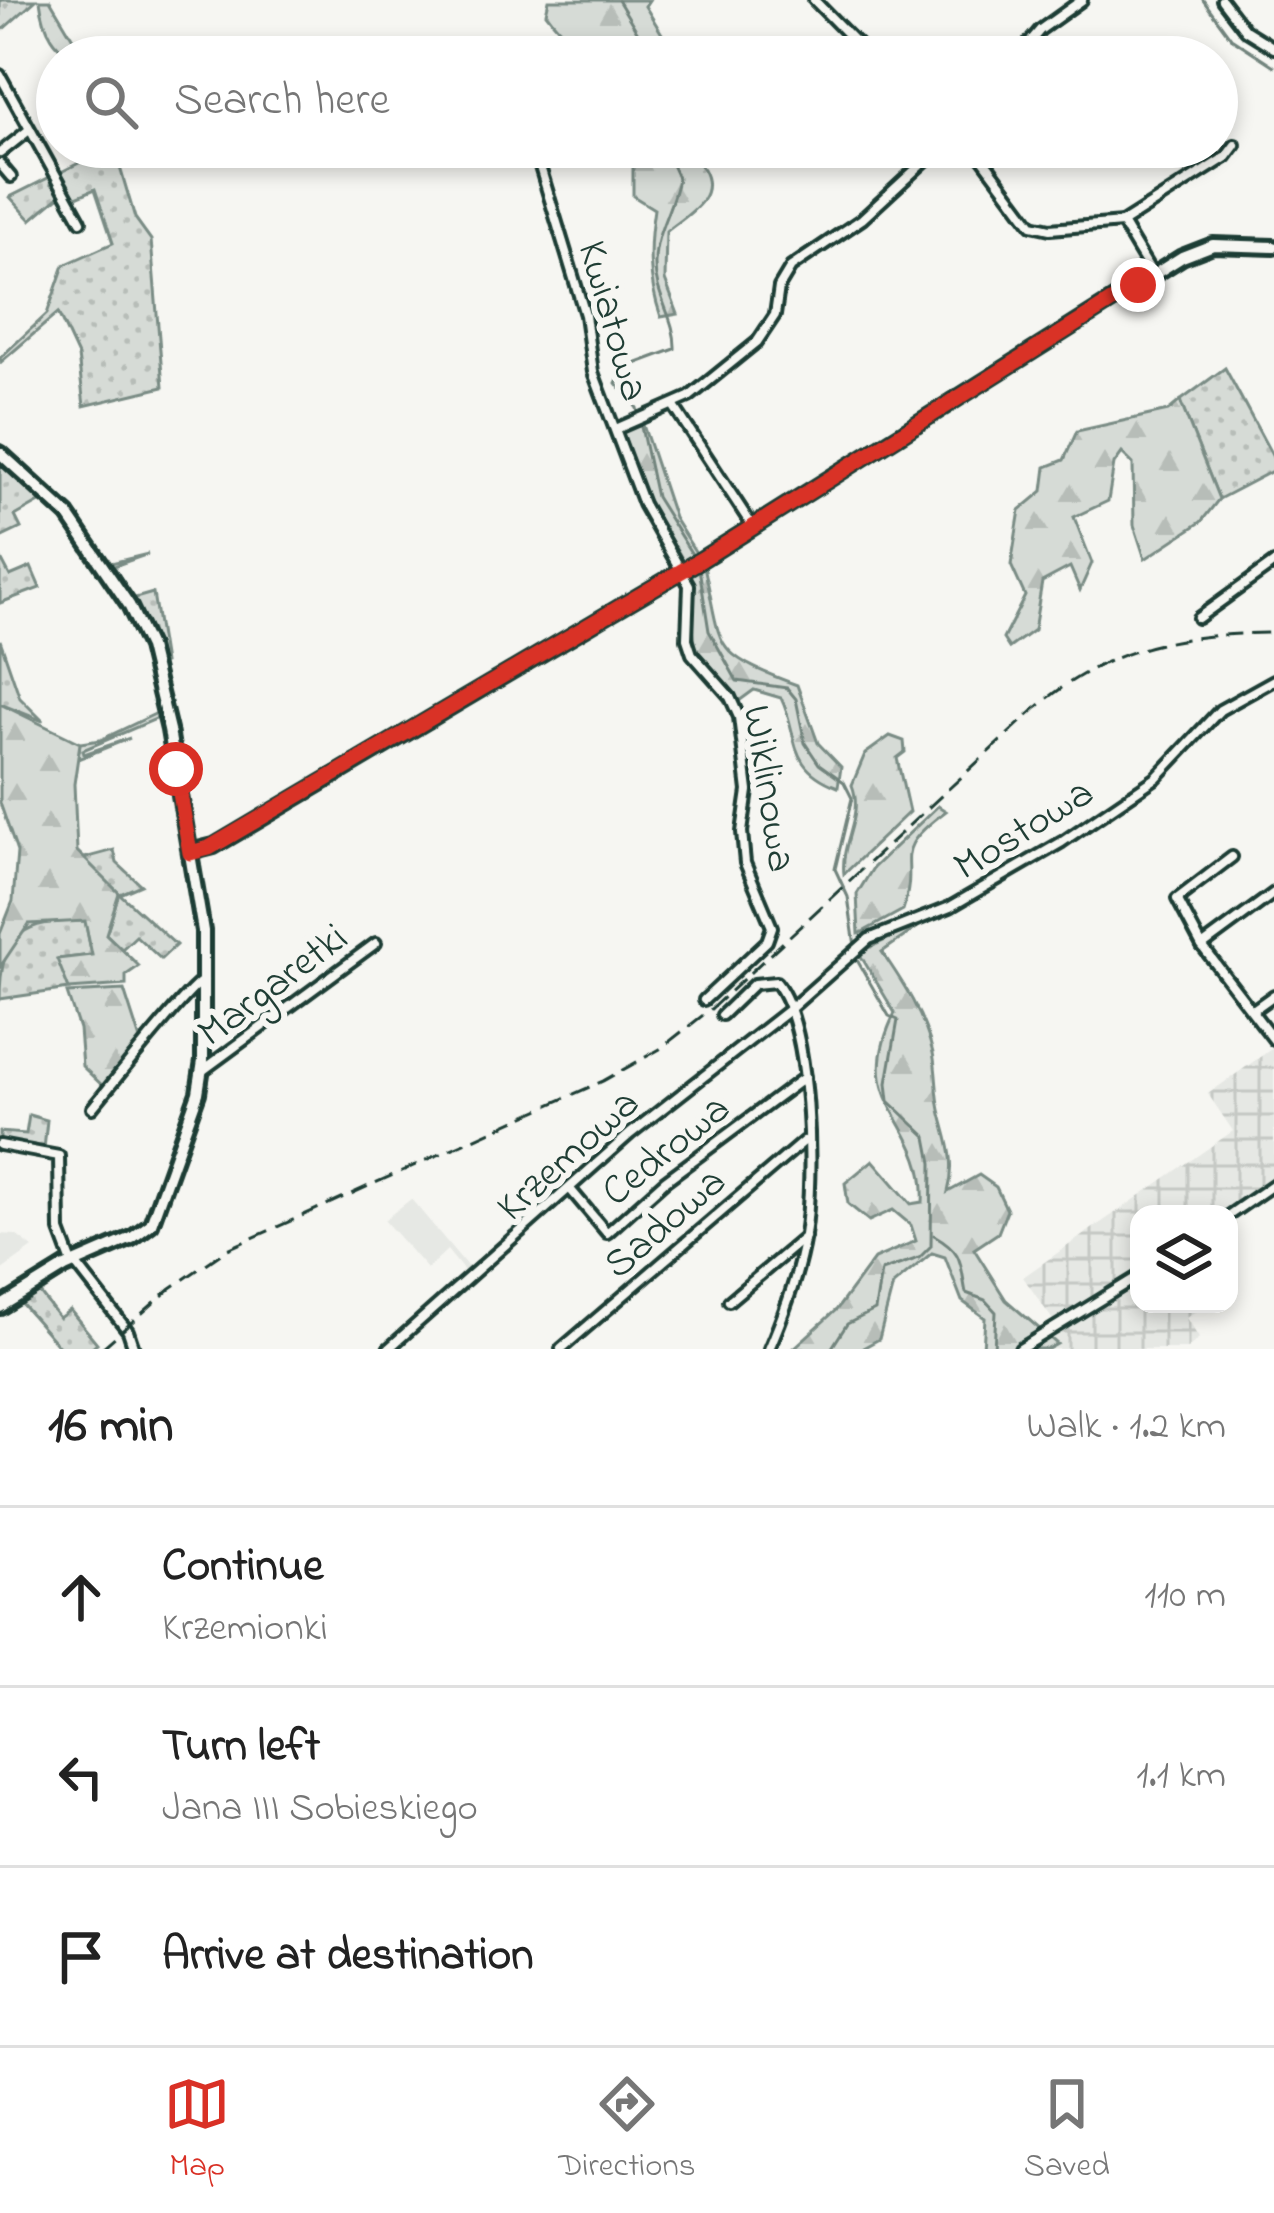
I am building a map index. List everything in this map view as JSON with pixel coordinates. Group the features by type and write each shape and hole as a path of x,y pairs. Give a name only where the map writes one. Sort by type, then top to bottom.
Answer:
{"street":[{"path":"814,0 850,36"},
{"path":"1035,36 1082,0"},
{"path":"1222,0 1245,30 1274,48"},
{"path":"0,75 36,144"},
{"path":"0,153 28,130"},
{"path":"0,164 10,177"},
{"path":"50,168 81,221"},
{"name":"Kwiatowa","path":"540,168 585,315 592,372 643,504 682,570"},
{"path":"616,429 673,405 758,342 775,315 779,287 791,267 862,219 917,168"},
{"path":"989,168 1032,226 1050,230 1122,223 1209,168"},
{"path":"1122,223 1153,275"},
{"path":"190,853 214,845 702,559 1153,275 1213,245 1274,247"},
{"path":"673,405 753,527"},
{"path":"0,453 68,514 144,632 170,730 205,980 202,1071 151,1224 133,1238 74,1262 0,1307"},
{"path":"1198,618 1274,563"},
{"name":"Wiklinowa","path":"682,570 689,585 687,639 692,654 730,697 739,717 748,791 742,832 745,863 772,927 766,941 704,1000"},
{"name":"Mostowa","path":"790,1010 869,939 950,907 1062,842 1156,778 1220,710 1274,680"},
{"path":"1232,857 1177,899 1202,946 1274,1040"},
{"path":"1202,946 1274,893"},
{"name":"Margaretki","path":"202,1071 376,943"},
{"path":"722,1015 754,984 769,979 788,997 806,1077 805,1237 769,1349"},
{"path":"92,1108 159,1033 188,989 205,980"},
{"path":"1253,1010 1274,995"},
{"name":"Krzemowa","path":"388,1349 681,1091 790,1010"},
{"name":"Cedrowa","path":"570,1189 607,1233 665,1181 806,1077"},
{"name":"Sadowa","path":"561,1349 805,1140"},
{"path":"0,1145 58,1154 60,1231 74,1262 128,1331 134,1349"},
{"path":"1238,1209 1274,1184"},
{"path":"729,1301 805,1237"},
{"path":"1020,1349 1130,1282"}],"shaded area":[{"path":"1274,1047 1274,1183 1238,1207 1130,1205 1130,1278 1057,1326 1023,1277 1233,1131 1208,1094"},
{"path":"411,1199 473,1273 468,1276 447,1250 427,1269 384,1220"},
{"path":"0,1234 16,1235 33,1248 2,1270"},
{"path":"1130,1289 1130,1313 1193,1313 1186,1318 1199,1338 1187,1349 1048,1349 1056,1344 1051,1340"}],"green space":[{"path":"0,0 36,0 0,32"},
{"path":"40,0 50,0 71,36 51,36"},
{"path":"549,0 649,0 645,6 663,36 566,36 546,13"},
{"path":"69,168 120,168 135,218 151,240 163,387 84,406 78,356 58,313 1,362 47,314 64,265 113,243 95,189 74,198 59,173"},
{"path":"633,168 702,168 707,180 704,198 666,232 665,280 678,314 661,317 650,263 654,209 633,196"},
{"path":"54,175 51,184 63,193 31,220 10,197"},
{"path":"1225,368 1274,459 1274,470 1219,499 1180,401"},
{"path":"1180,401 1219,499 1201,522 1145,559 1134,525 1133,464 1122,453 1114,464 1108,501 1074,517 1092,563 1080,590 1070,567 1042,582 1034,630 1009,648 1003,639 1025,596 1011,565 1020,510 1043,491 1046,467 1064,460 1077,431 1168,411"},
{"path":"643,425 674,518 698,556 683,563 647,503 622,430"},
{"path":"0,458 32,482 65,524 45,499 15,516 21,528 0,538"},
{"path":"148,554 114,566 132,599 153,593 164,663 157,665 107,564"},
{"path":"0,557 10,576 31,567 40,588 0,603"},
{"path":"703,562 724,643 747,664 797,685 818,743 841,767 838,787 809,770 802,760 781,698 754,690 739,701 696,653 687,572"},
{"path":"141,635 163,716 83,750 84,754 130,738 78,759 80,743 100,740 159,712"},
{"path":"0,640 20,698 43,721 0,704"},
{"path":"0,704 80,743 74,784 77,851 119,893 106,934 139,966 126,975 126,985 69,989 57,959 92,955 85,921 29,924 0,967 0,934 13,901 17,852 0,803"},
{"path":"890,736 904,741 905,752 897,758 909,812 844,874 855,807 852,785 865,754"},
{"path":"938,806 946,811 911,847 903,910 859,934 857,894 873,868"},
{"path":"114,850 117,863 141,885 120,894 176,945 161,959 136,936 122,949 106,934 119,893 81,859"},
{"path":"931,918 882,952 919,1013 933,1053 951,1160 948,1192 979,1175 996,1187 1007,1210 998,1233 974,1249 1006,1300 1057,1344 1048,1349 983,1349 985,1318 962,1301 945,1257 932,1253 893,1285 879,1339 861,1349 793,1349 837,1309 874,1259 916,1241 911,1225 893,1210 869,1221 848,1204 845,1183 873,1160 911,1204 923,1202 914,1151 893,1112 880,1071 883,1045 895,1013 859,953"},
{"path":"85,921 92,955 58,959 69,989 0,999 5,959 19,935 46,923"},
{"path":"124,990 142,1046 105,1088 82,1066 79,1029 67,993"},
{"path":"29,1115 47,1120 44,1149 0,1143 0,1132 26,1134"},
{"path":"70,1269 81,1275 72,1272 40,1293 59,1318 70,1310 97,1343 90,1349 61,1349 20,1302"}],"waterway":[{"path":"618,0 641,36"},
{"path":"1203,0 1230,36"},
{"path":"1238,43 1274,66"},
{"path":"673,168 678,178 655,263 675,349 624,368 616,383 637,408 656,497 693,556"},
{"path":"699,568 709,631 737,681 787,688 796,699 805,743 819,764 844,782 852,798 835,869 848,897 857,960 889,1016 898,1020 887,1083 889,1101 927,1137 932,1163 931,1246 919,1258 881,1271 875,1310 847,1324 831,1349"},
{"path":"934,1235 956,1253 966,1293 985,1300 996,1312 994,1349"}],"railway":[{"path":"101,1349 171,1288 228,1249 603,1081 660,1049 712,1008 1063,687 1147,647 1208,636 1274,633"}],"route":[{"path":"176,769 190,853 209,848 702,559 1138,285"}]}
